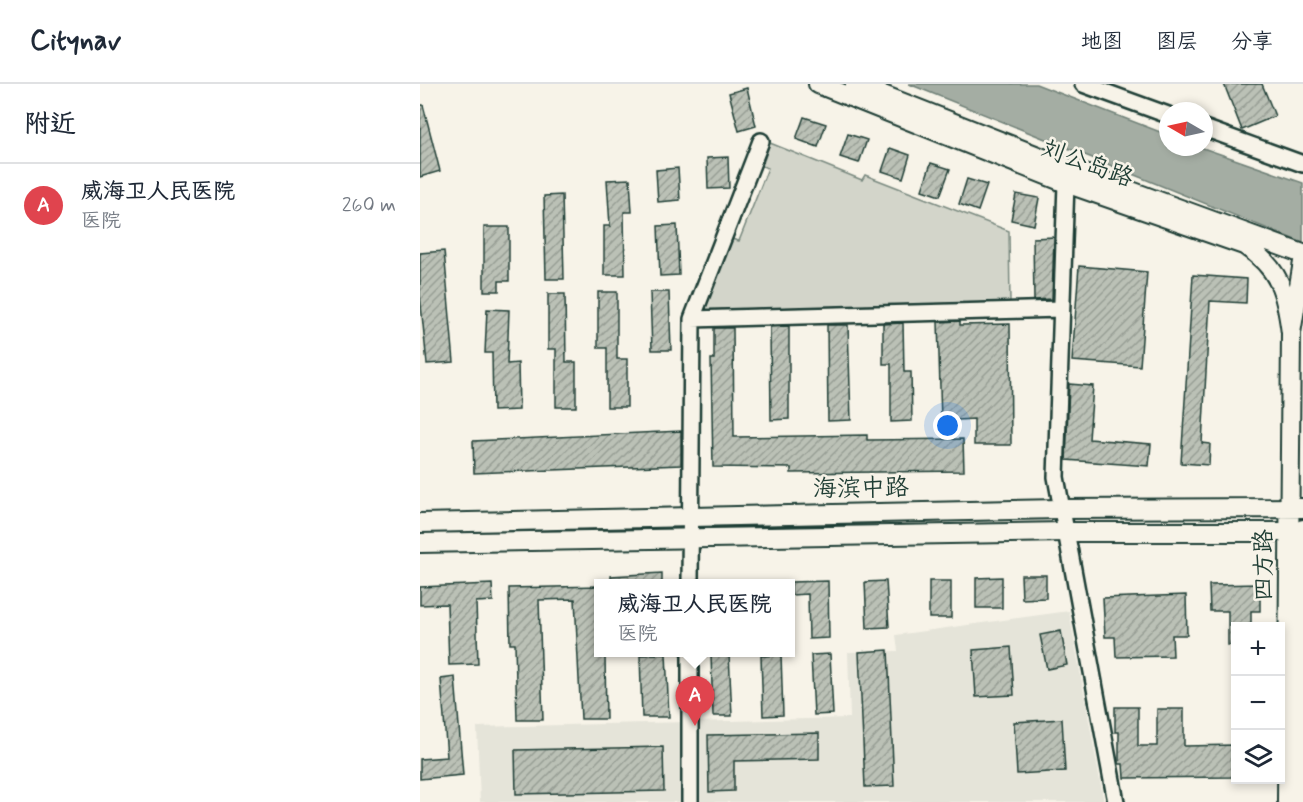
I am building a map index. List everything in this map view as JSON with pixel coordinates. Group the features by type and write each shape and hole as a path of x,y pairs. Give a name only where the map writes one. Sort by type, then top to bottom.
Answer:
{"main road":[{"name":"刘公岛路","path":"818,84 1303,263 1291,333 1288,466 1295,508"},
{"name":"刘公岛路","path":"855,84 1069,176 1244,245 1260,255 1282,287 1291,333"},
{"path":"1244,245 1303,263"},
{"path":"1252,509 1275,490 1288,466"},
{"name":"海滨中路","path":"420,524 1060,509 1295,508"},
{"name":"四方路","path":"1295,508 1299,531 1301,802"},
{"name":"海滨中路","path":"420,543 1065,532 1299,531"},
{"name":"四方路","path":"1287,802 1299,531"}],"street":[{"path":"1083,84 1159,112"},
{"path":"1213,131 1303,164"},
{"path":"690,579 692,319 761,141"},
{"path":"1069,176 1060,309 1056,477 1060,509 1116,802"},
{"path":"692,319 1060,309"},
{"path":"690,657 690,802"}],"shaded area":[{"path":"909,84 1036,84 1159,132 1159,156 1213,156 1213,152 1303,183 1303,243"},
{"path":"770,143 862,180 865,175 1009,231 1010,302 701,310 731,239 739,241 768,168 762,166"},
{"path":"1069,611 1104,802 480,802 477,727 850,718 848,652 898,651 896,635"}],"building":[{"path":"1224,84 1262,84 1275,116 1242,130"},
{"path":"747,88 756,126 739,131 729,93"},
{"path":"420,105 423,105 440,171 420,177"},
{"path":"804,117 826,124 818,147 796,139"},
{"path":"848,134 867,140 859,163 840,157"},
{"path":"890,148 910,155 903,178 882,171"},
{"path":"728,157 729,188 708,189 707,158"},
{"path":"931,163 950,169 940,196 922,190"},
{"path":"678,168 680,200 658,202 656,170"},
{"path":"630,179 632,212 624,212 625,275 604,275 604,226 610,226 607,180"},
{"path":"967,179 987,185 978,211 959,204"},
{"path":"1016,194 1039,198 1034,225 1011,220"},
{"path":"562,195 564,279 546,279 544,196"},
{"path":"677,225 679,275 660,276 658,226"},
{"path":"484,227 509,227 509,281 499,281 499,291 484,291"},
{"path":"1054,237 1052,299 1034,300 1033,238"},
{"path":"444,251 454,362 427,364 420,295 420,253"},
{"path":"1079,266 1147,272 1140,366 1072,361"},
{"path":"1193,275 1247,279 1246,303 1210,301 1202,443 1210,444 1209,465 1181,463"},
{"path":"598,292 617,292 617,359 627,359 627,407 607,407 607,348 598,348"},
{"path":"650,292 669,292 671,350 652,350"},
{"path":"548,294 565,294 566,362 576,362 576,407 556,407 556,349 548,349"},
{"path":"487,309 509,310 507,364 518,363 519,410 493,411 492,353 485,353"},
{"path":"960,321 960,325 1010,324 1011,445 974,445 974,419 941,421 938,322"},
{"path":"903,323 904,372 911,372 912,421 891,422 891,364 883,364 883,324"},
{"path":"827,325 848,325 851,420 828,421"},
{"path":"789,326 789,419 771,420 770,327"},
{"path":"714,328 733,328 734,437 867,435 867,440 963,439 964,471 791,473 791,468 713,467 711,359 714,359"},
{"path":"1069,384 1093,386 1089,439 1151,444 1149,466 1066,460"},
{"path":"681,431 681,465 474,473 473,441"},
{"path":"662,573 662,579 611,579 611,576"},
{"path":"1021,575 1046,575 1046,598 1022,599"},
{"path":"1002,577 1002,608 976,608 976,578"},
{"path":"828,581 829,638 809,639 808,594 795,595 795,582"},
{"path":"886,581 889,627 867,628 865,582"},
{"path":"929,581 951,581 951,618 929,618"},
{"path":"492,584 493,601 476,602 478,664 449,665 447,604 420,605 420,587"},
{"path":"1260,584 1260,611 1251,611 1251,622 1231,622 1231,645 1228,645 1228,611 1210,611 1209,585"},
{"path":"594,586 594,657 605,657 606,719 581,719 575,599 539,600 543,720 517,720 515,644 510,644 509,588"},
{"path":"1186,595 1187,635 1172,635 1173,656 1116,657 1115,637 1105,637 1103,598"},
{"path":"1061,631 1067,665 1047,669 1040,635"},
{"path":"1011,647 1014,695 976,697 973,650"},
{"path":"888,650 894,786 865,787 859,652"},
{"path":"830,654 833,714 814,715 811,655"},
{"path":"640,657 666,657 669,717 642,717"},
{"path":"711,657 729,657 732,716 713,716"},
{"path":"761,657 781,657 783,715 763,716"},
{"path":"455,677 463,775 420,779 420,759 447,757 441,679"},
{"path":"1115,707 1138,707 1138,746 1157,746 1157,709 1184,709 1184,746 1231,745 1231,777 1124,778 1123,764 1119,764 1119,732 1115,732"},
{"path":"1062,719 1065,771 1017,774 1014,722"},
{"path":"819,733 819,759 734,761 734,791 709,792 708,735"},
{"path":"663,747 664,791 516,794 515,750"}],"place":[{"name":"威海卫人民医院","path":"695,726"}]}
